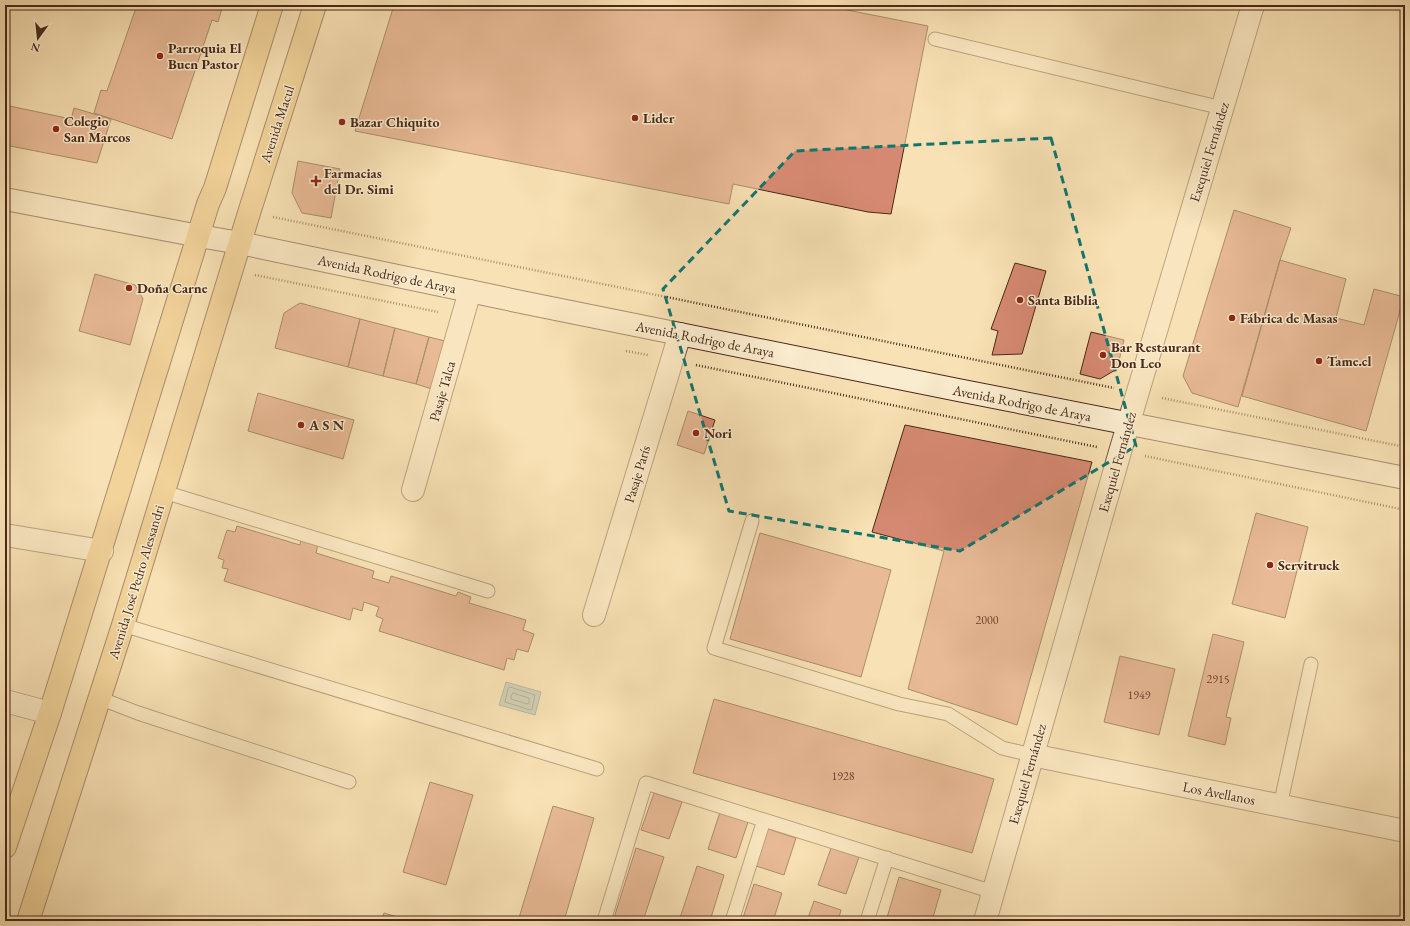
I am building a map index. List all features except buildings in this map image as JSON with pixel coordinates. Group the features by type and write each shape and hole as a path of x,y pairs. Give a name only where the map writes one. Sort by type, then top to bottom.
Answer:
{"main road":[{"path":"5,847 102,551 272,5"},
{"name":"Avenida Macul","path":"240,243 314,5"},
{"name":"Avenida José Pedro Alessandri","path":"28,921 123,625 240,243"}],"street":[{"name":"Exequiel Fernández","path":"985,921 1137,393 1253,5"},
{"name":"Avenida Rodrigo de Araya","path":"5,199 240,243 680,334 1405,478"},
{"name":"Pasaje Talca","path":"413,490 470,291"},
{"name":"Pasaje París","path":"594,615 680,334"},
{"path":"5,535 102,551"},
{"path":"5,701 50,713"},
{"name":"Los Avellanos","path":"1032,755 1405,831"}],"lane":[{"path":"935,38 1222,108"},
{"path":"164,492 488,591"},
{"path":"752,521 714,648 899,704 948,714 1002,748 1032,755"},
{"path":"123,625 597,769"},
{"path":"1280,806 1311,664"},
{"path":"99,698 138,713 349,782"},
{"path":"604,921 646,783 993,892"},
{"path":"732,921 764,820"},
{"path":"867,921 887,858"}],"path":[{"path":"249,213 1405,447"},
{"path":"231,270 463,317"},
{"path":"625,351 1405,510"}],"highlighted area":[{"path":"1051,138 1136,446 960,551 729,511 663,289 795,151"}],"water":[{"path":"506,682 541,692 535,715 499,705"}],"place":[{"name":"Parroquia El Buen Pastor","path":"160,56"},
{"name":"Lider","path":"635,118"},
{"name":"Bazar Chiquito","path":"342,122"},
{"name":"Colegio San Marcos","path":"56,129"},
{"name":"Farmacias del Dr. Simi","path":"316,181"},
{"name":"Doña Carne","path":"129,288"},
{"name":"Santa Biblia","path":"1020,300"},
{"name":"Fábrica de Masas","path":"1232,318"},
{"name":"Bar Restaurant Don Leo","path":"1103,355"},
{"name":"Tame.cl","path":"1319,361"},
{"name":"A S N","path":"301,425"},
{"name":"Nori","path":"696,433"},
{"name":"Servitruck","path":"1270,565"}]}
